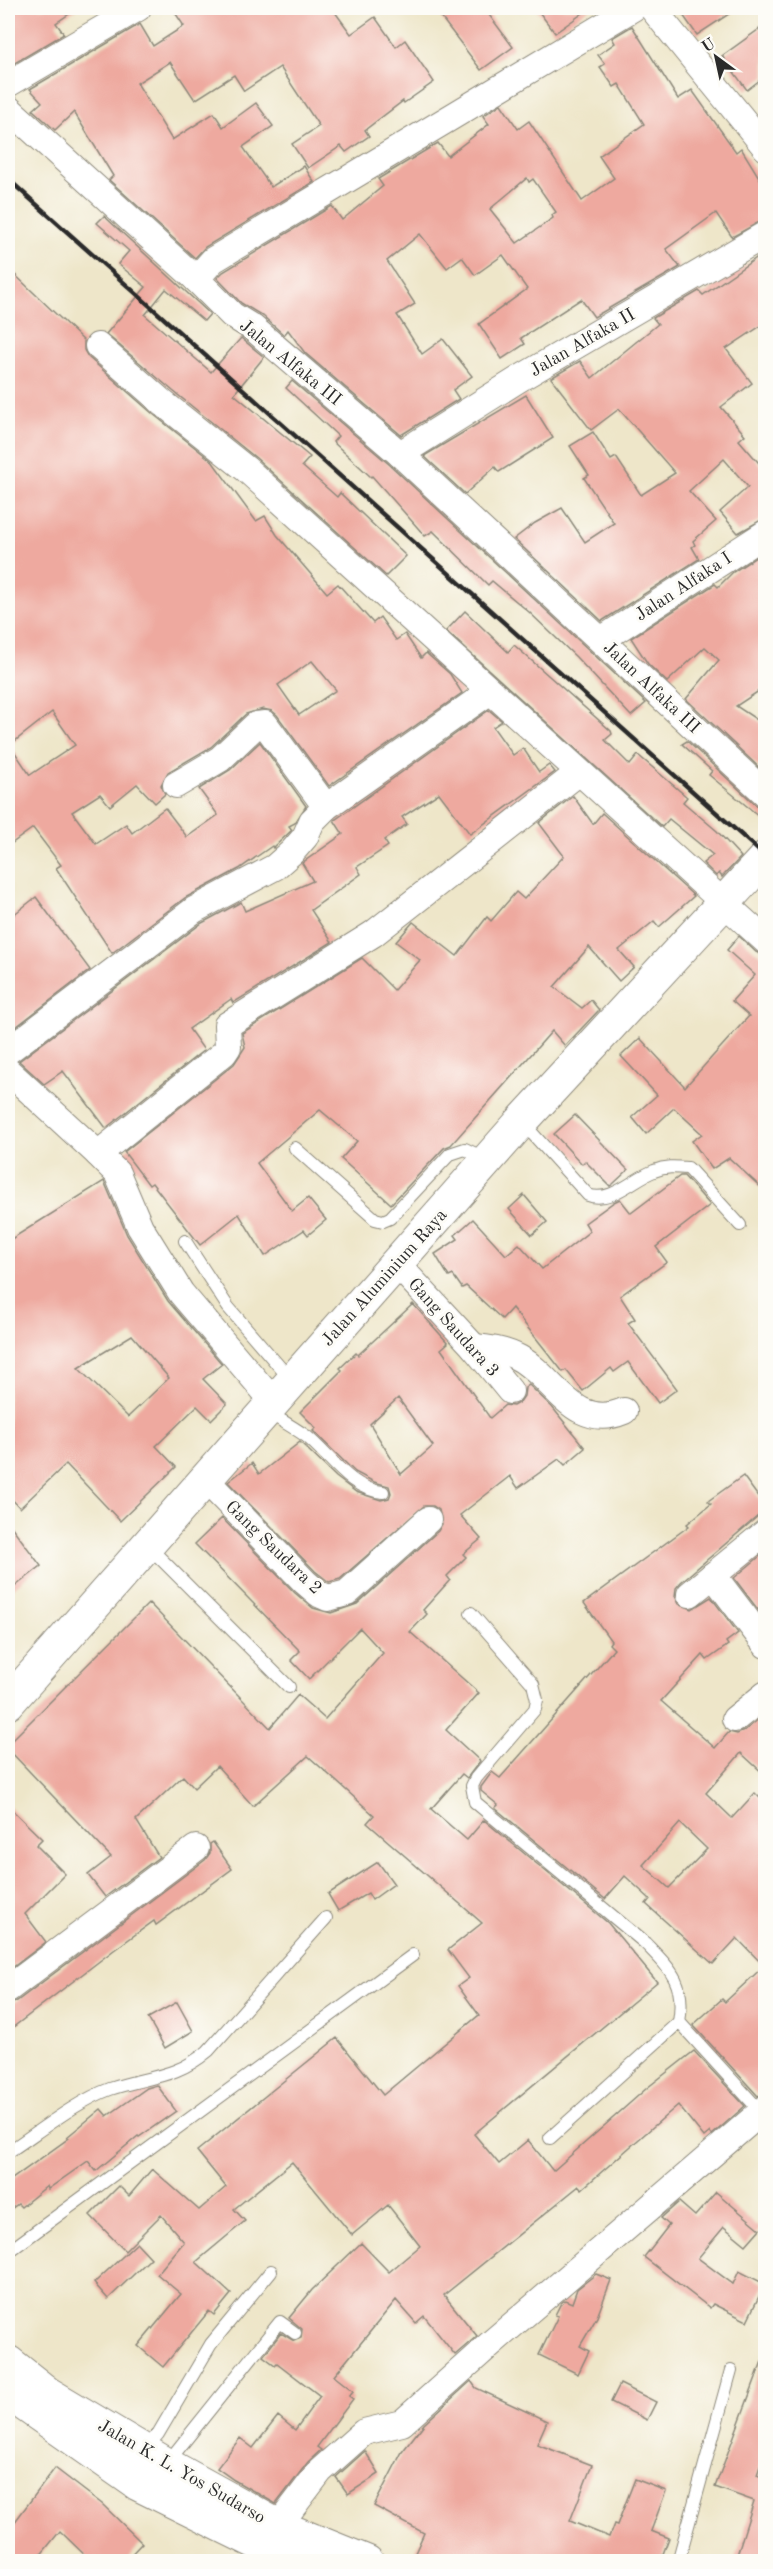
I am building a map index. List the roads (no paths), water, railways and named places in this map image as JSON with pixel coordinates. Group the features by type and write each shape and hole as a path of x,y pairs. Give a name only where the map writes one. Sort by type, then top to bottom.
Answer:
{"main road":[{"name":"Jalan Aluminium Raya","path":"8,1703 521,1122 765,857"},
{"name":"Jalan K. L. Yos Sudarso","path":"8,2362 47,2393 155,2457 262,2545 367,2562"},
{"name":"Jalan K. L. Yos Sudarso","path":"8,2393 138,2484 296,2562"}],"street":[{"path":"8,84 138,8"},
{"path":"196,279 213,261 633,8"},
{"path":"652,8 765,148"},
{"name":"Jalan Alfaka III","path":"8,108 196,279 232,315 253,328 400,454 765,794"},
{"name":"Jalan Alfaka II","path":"400,454 519,379 765,234"},
{"path":"98,346 163,403 246,469 765,941"},
{"name":"Jalan Alfaka I","path":"601,640 765,533"},
{"path":"8,1051 194,910 275,867 299,845 312,821 326,807 489,692"},
{"path":"176,785 220,759 256,725 265,724 326,807"},
{"path":"98,1154 224,1053 228,1047 227,1025 373,933 578,773"},
{"path":"8,1071 117,1173 140,1227 181,1293 276,1397"},
{"name":"Gang Saudara 3","path":"397,1264 474,1347 510,1391"},
{"path":"474,1347 490,1348 520,1358 558,1395 591,1416 614,1416 624,1411"},
{"name":"Gang Saudara 2","path":"205,1479 305,1582 319,1594 328,1598 337,1598 346,1593 428,1520"},
{"path":"690,1594 765,1532"},
{"path":"713,1575 765,1645"},
{"path":"735,1719 765,1694"},
{"path":"8,1989 196,1848"},
{"path":"262,2545 320,2471 364,2432 402,2423 763,2110"}],"lane":[{"path":"521,1122 588,1195 605,1196 654,1171 672,1167 688,1168 740,1225"},
{"path":"295,1148 375,1219 383,1221 390,1218 450,1154 465,1149 488,1161"},
{"path":"185,1241 228,1307 276,1397 306,1436 360,1486 383,1492"},
{"path":"147,1545 289,1687"},
{"path":"471,1613 533,1684 537,1700 535,1709 476,1778 472,1786 475,1802 645,1943 670,1969 681,1991 682,2004 679,2022 550,2138"},
{"path":"8,2152 94,2096 111,2089 168,2075 195,2062 208,2051 326,1918"},
{"path":"8,2252 412,1955"},
{"path":"679,2022 763,2110"},
{"path":"155,2457 158,2434 211,2344 271,2271"},
{"path":"155,2457 280,2322 295,2333"},
{"path":"678,2562 731,2370"}],"railway":[{"path":"8,179 766,857"}]}
